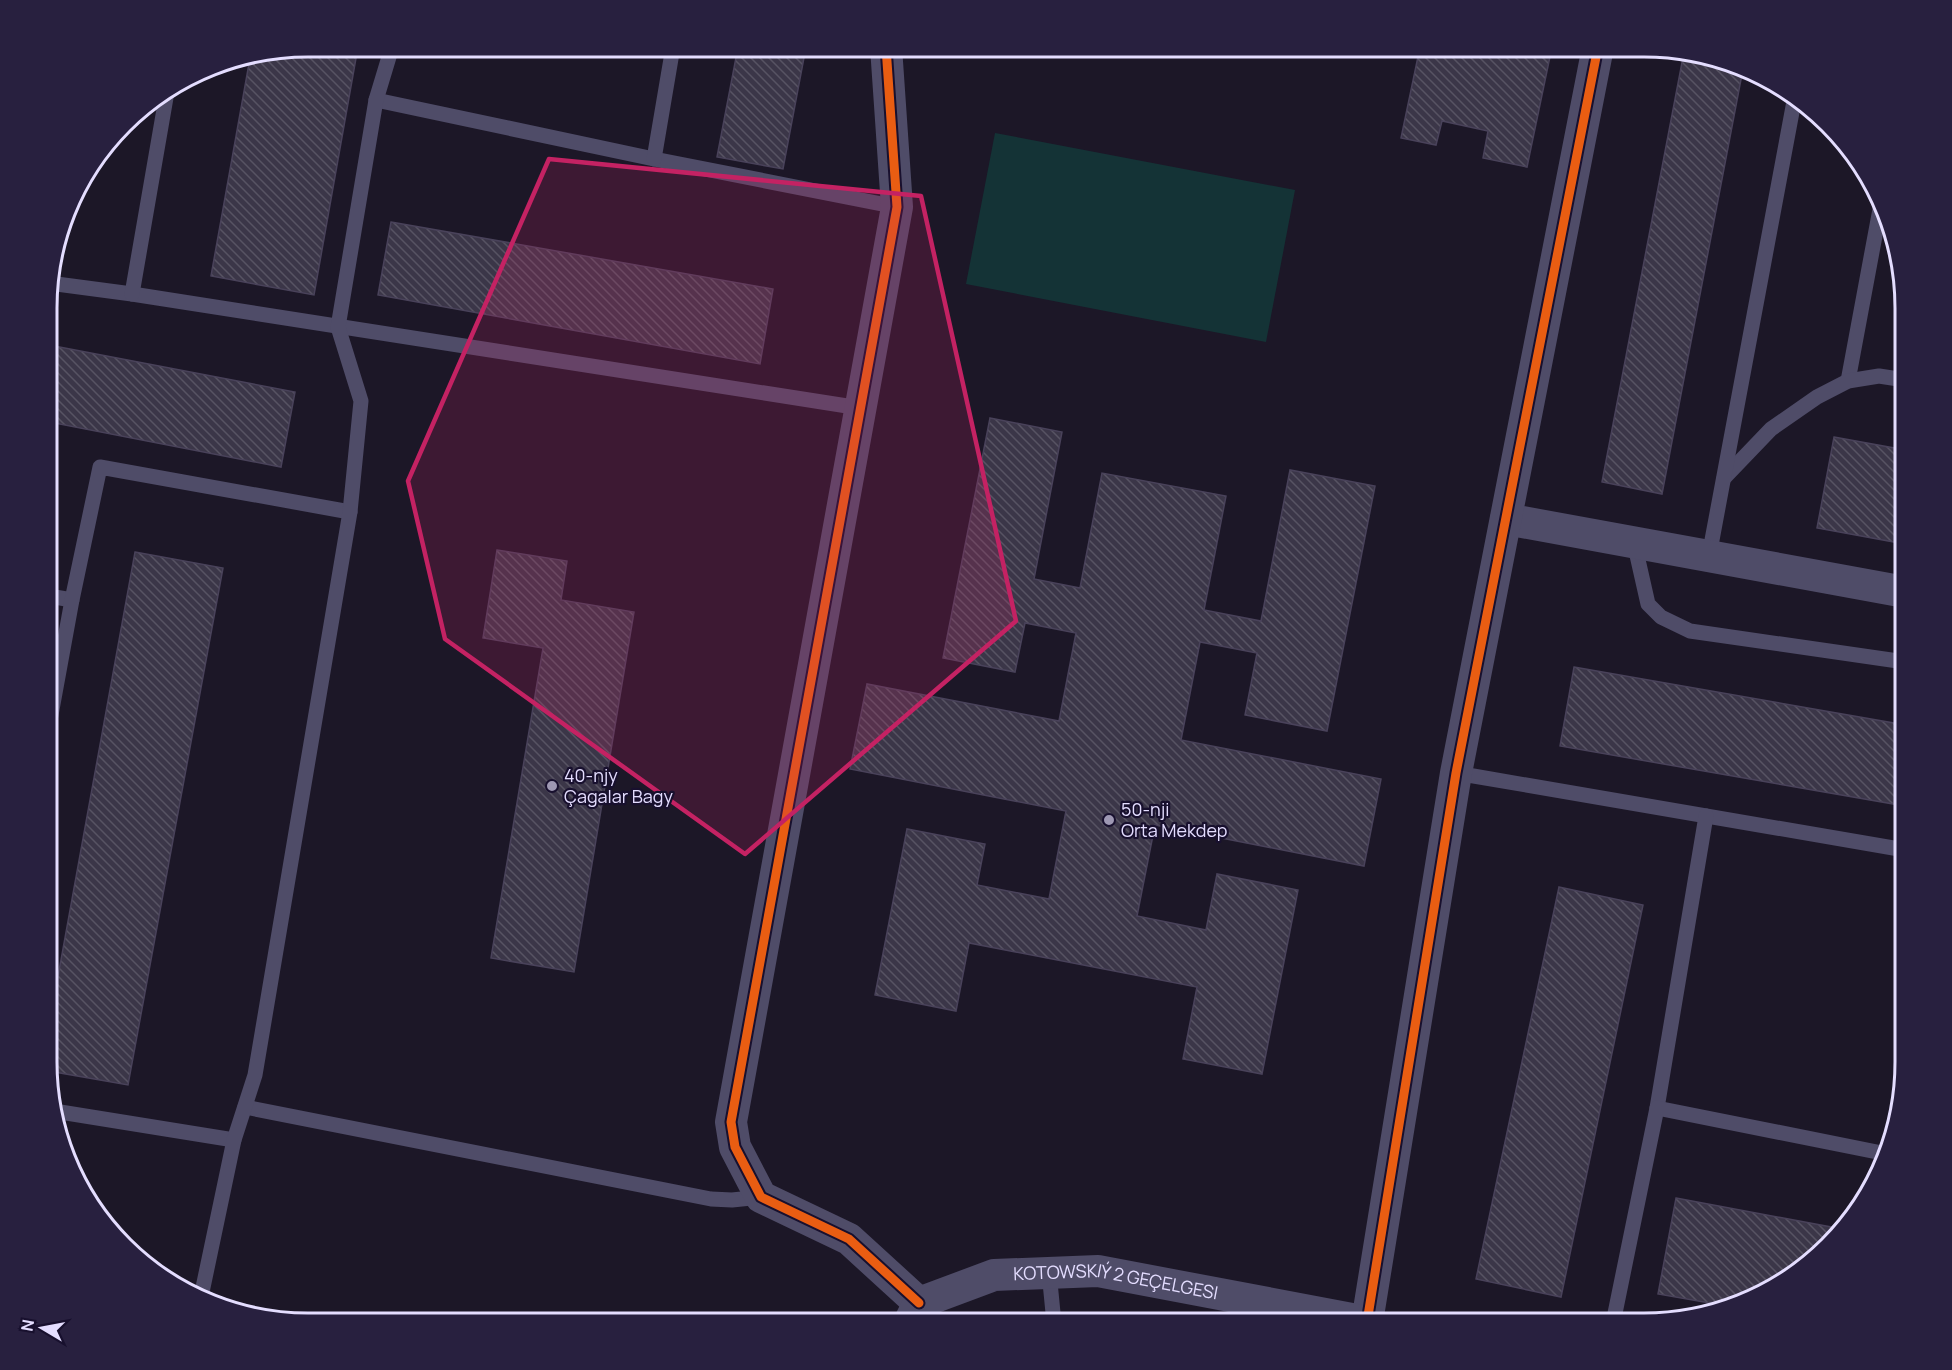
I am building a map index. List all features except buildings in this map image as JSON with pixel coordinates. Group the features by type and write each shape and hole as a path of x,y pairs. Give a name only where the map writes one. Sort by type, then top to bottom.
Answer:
{"street":[{"path":"887,57 897,207 731,1122 735,1147 761,1197 849,1239 914,1313"},
{"path":"1372,1313 1456,773 1596,57"},
{"path":"1506,519 1895,590"},
{"name":"KOTOWSKIÝ 2 GEÇELGESI","path":"914,1313 994,1275 1098,1271 1318,1313"}],"lane":[{"path":"203,1290 234,1140 255,1075 350,512 361,401 338,327 376,100 389,57"},
{"path":"654,159 671,57"},
{"path":"376,100 654,159 897,207"},
{"path":"132,294 165,102"},
{"path":"1709,556 1793,106"},
{"path":"1848,381 1878,218"},
{"path":"58,284 861,408"},
{"path":"1724,478 1771,429 1817,397 1848,381 1879,376 1895,378"},
{"path":"57,682 100,467 350,512"},
{"path":"1634,542 1648,604 1661,617 1690,631 1895,661"},
{"path":"57,597 72,600"},
{"path":"1456,773 1895,848"},
{"path":"1615,1313 1657,1108 1706,816"},
{"path":"245,1107 711,1199 732,1200 761,1197"},
{"path":"1657,1108 1878,1152"},
{"path":"62,1112 234,1140"},
{"path":"1049,1272 1053,1313"}],"highlighted area":[{"path":"549,159 921,196 1016,621 745,854 445,639 408,481"}],"green space":[{"path":"995,133 1295,190 1266,342 966,284"}],"cycle path":[{"path":"887,57 897,207 731,1122 735,1147 761,1197 849,1239 919,1303"},
{"path":"1368,1313 1456,773 1596,57"}],"place":[{"name":"40-njy Çagalar Bagy","path":"552,786"},
{"name":"50-nji Orta Mekdep","path":"1109,820"}]}
